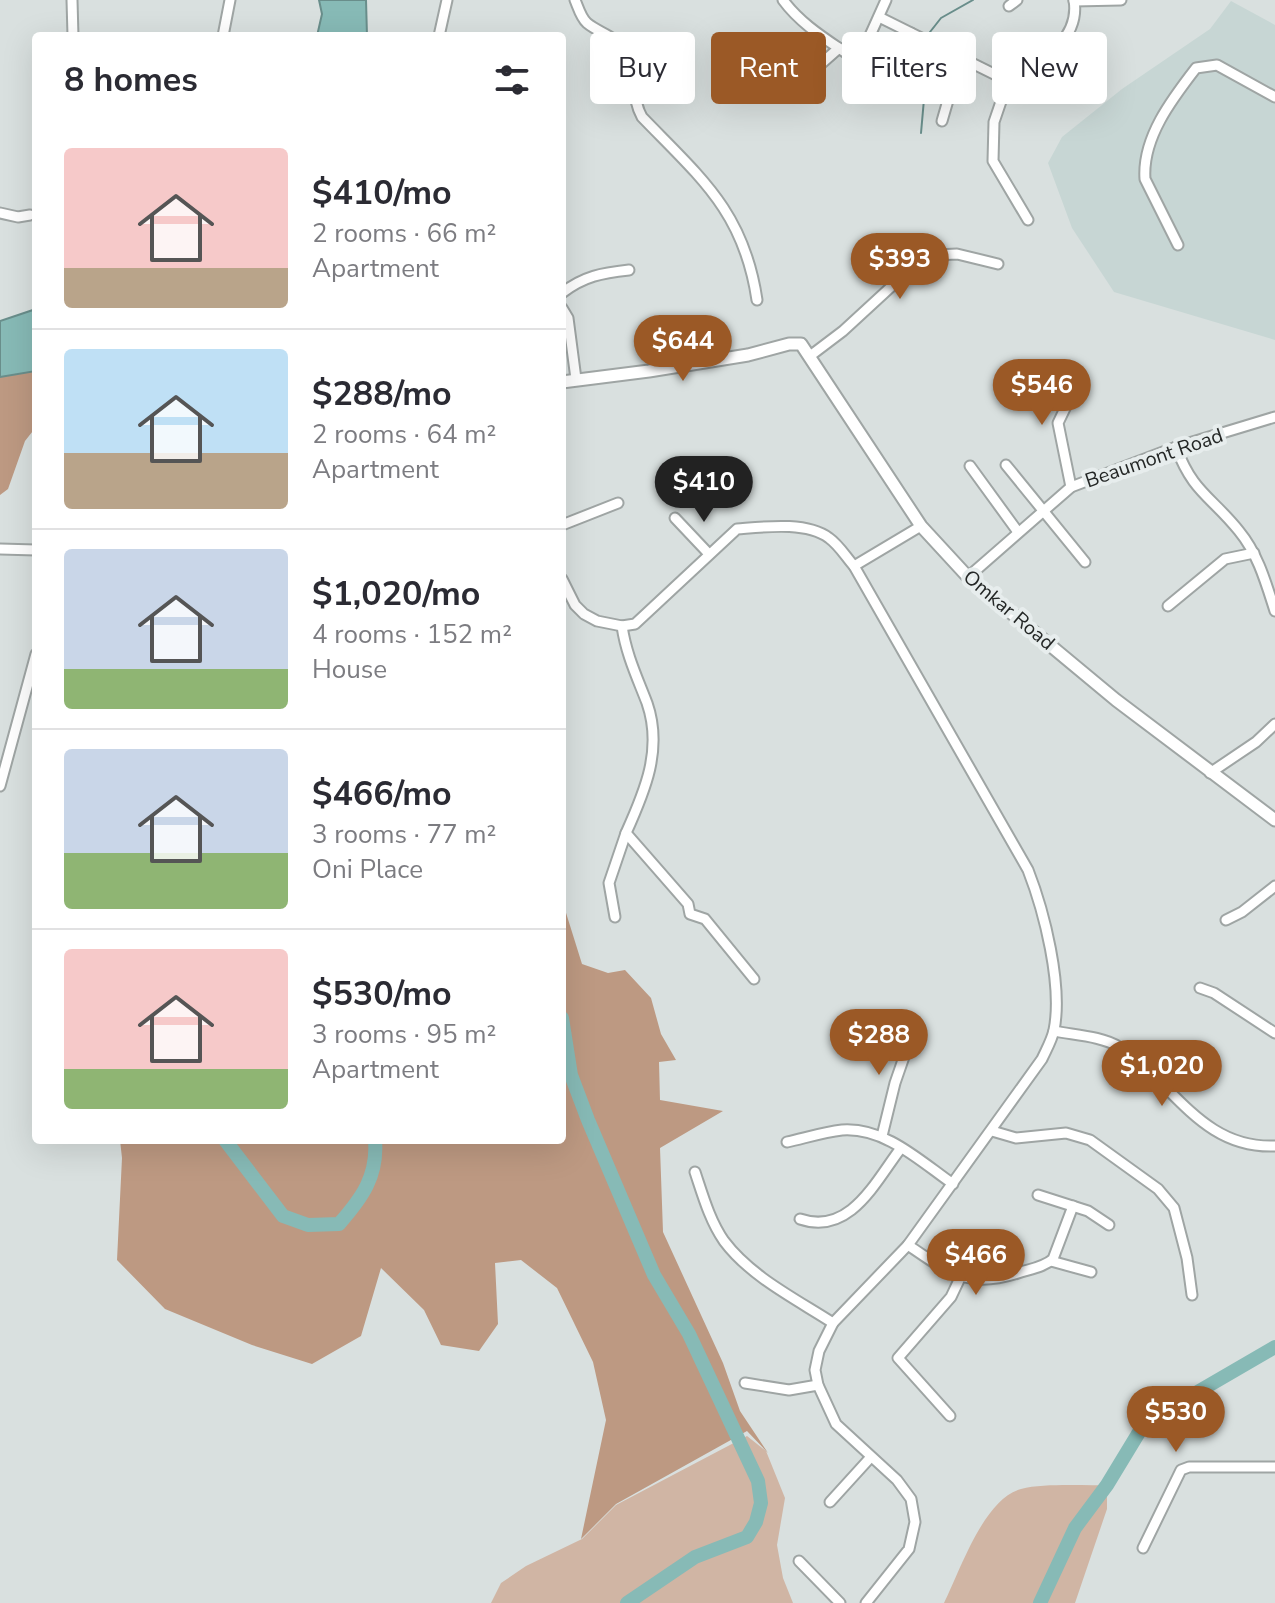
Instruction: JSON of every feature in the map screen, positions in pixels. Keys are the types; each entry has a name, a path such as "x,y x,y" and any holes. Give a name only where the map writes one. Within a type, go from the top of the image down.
{"street":[{"path":"72,0 73,32"},
{"path":"224,32 230,0"},
{"path":"440,32 447,0"},
{"path":"575,0 584,21 609,35 622,47 630,61 635,101 642,117 724,205 746,253 757,300"},
{"path":"783,0 802,21 842,50"},
{"path":"872,32 886,0"},
{"path":"1067,32 1073,18 1074,0 1121,0"},
{"path":"879,17 909,32"},
{"path":"826,59 839,48"},
{"path":"1178,245 1145,179 1144,167 1163,116 1179,89 1196,68 1217,65 1275,97"},
{"path":"942,121 947,104"},
{"path":"1000,104 994,122 993,161 1028,220"},
{"path":"0,213 18,217 30,215"},
{"path":"810,356 843,331 918,262 936,255 957,254 998,264"},
{"path":"566,290 596,273 629,270"},
{"path":"566,315 576,379 566,381"},
{"name":"Omkar Road","path":"576,379 649,371 801,344 921,526 968,577 1116,700 1275,820"},
{"path":"1071,487 1058,423 1081,375"},
{"name":"Beaumont Road","path":"968,577 1071,487 1176,447 1275,417"},
{"path":"1176,447 1185,472 1201,494 1231,522 1254,553 1275,611"},
{"path":"1006,465 1085,562"},
{"path":"970,466 1018,532"},
{"path":"566,523 618,503"},
{"path":"675,518 709,554"},
{"path":"854,566 921,526"},
{"path":"566,587 575,605 597,621 622,626 635,624 737,529 788,528 816,531 828,537 854,566 1028,870 1038,894 1056,994 1054,1031 1042,1059 908,1245 833,1323 819,1351 815,1370 818,1385 836,1424 897,1480 911,1499 915,1522 909,1549 866,1603"},
{"path":"0,549 32,550"},
{"path":"1168,606 1225,559 1254,553"},
{"path":"615,917 609,883 650,775 654,752 648,706 625,645 622,626"},
{"path":"0,786 32,669"},
{"path":"1210,773 1274,727"},
{"path":"626,833 688,904 690,914 705,919 754,979"},
{"path":"1226,920 1242,912 1275,886"},
{"path":"1200,988 1224,999 1275,1033"},
{"path":"882,1136 895,1083 914,1028"},
{"path":"1054,1031 1116,1045 1209,1127 1253,1147 1275,1146"},
{"path":"787,1142 842,1130 882,1136 953,1184"},
{"path":"992,1131 1016,1138 1066,1133 1090,1140 1158,1189 1174,1208 1187,1258 1192,1295"},
{"path":"800,1219 815,1224 840,1220 854,1208 901,1148"},
{"path":"695,1172 712,1221 738,1256 761,1276 833,1323"},
{"path":"1038,1195 1088,1211 1109,1225"},
{"path":"908,1245 960,1278 981,1281 1003,1278 1051,1261 1059,1248 1073,1206"},
{"path":"1051,1261 1081,1272 1091,1272"},
{"path":"950,1416 898,1358 951,1297 960,1278"},
{"path":"745,1383 789,1390 818,1385"},
{"path":"830,1502 870,1458"},
{"path":"1143,1548 1181,1470 1189,1467 1275,1467"},
{"path":"799,1561 840,1603"}],"shaded area":[{"path":"1231,1 1275,25 1275,340 1114,292 1072,228 1048,163 1062,137 1122,89 1210,29"},
{"path":"32,372 32,432 25,441 8,489 0,495 0,377"},
{"path":"566,913 582,964 608,973 625,970 651,998 661,1034 676,1060 659,1062 660,1100 723,1111 660,1148 663,1232 723,1363 740,1411 768,1453 747,1431 616,1504 581,1539 606,1420 593,1362 557,1288 521,1260 495,1263 498,1324 479,1351 441,1345 424,1310 381,1268 361,1336 312,1364 252,1345 165,1309 117,1260 120,1144 566,1144"},
{"path":"747,1436 766,1451 785,1498 777,1545 783,1578 793,1603 491,1603 501,1583 526,1566 582,1539 616,1505"},
{"path":"1107,1485 1107,1509 1075,1603 944,1603 975,1537 996,1506 1008,1495 1041,1486"}],"water":[{"path":"319,0 366,0 367,32 318,32 322,14"},
{"path":"32,310 32,372 0,377 0,321"}],"waterway":[{"path":"930,32 941,18 973,0"},
{"path":"921,133 924,104"},
{"path":"566,1043 571,1075 588,1120 654,1275 689,1334 758,1481 761,1503 756,1522 747,1537 695,1557 627,1603"},
{"path":"228,1144 283,1216 308,1225 339,1224 355,1205 371,1176 375,1144"},
{"path":"1040,1603 1075,1528 1107,1485 1141,1429 1170,1408 1275,1347"}]}
